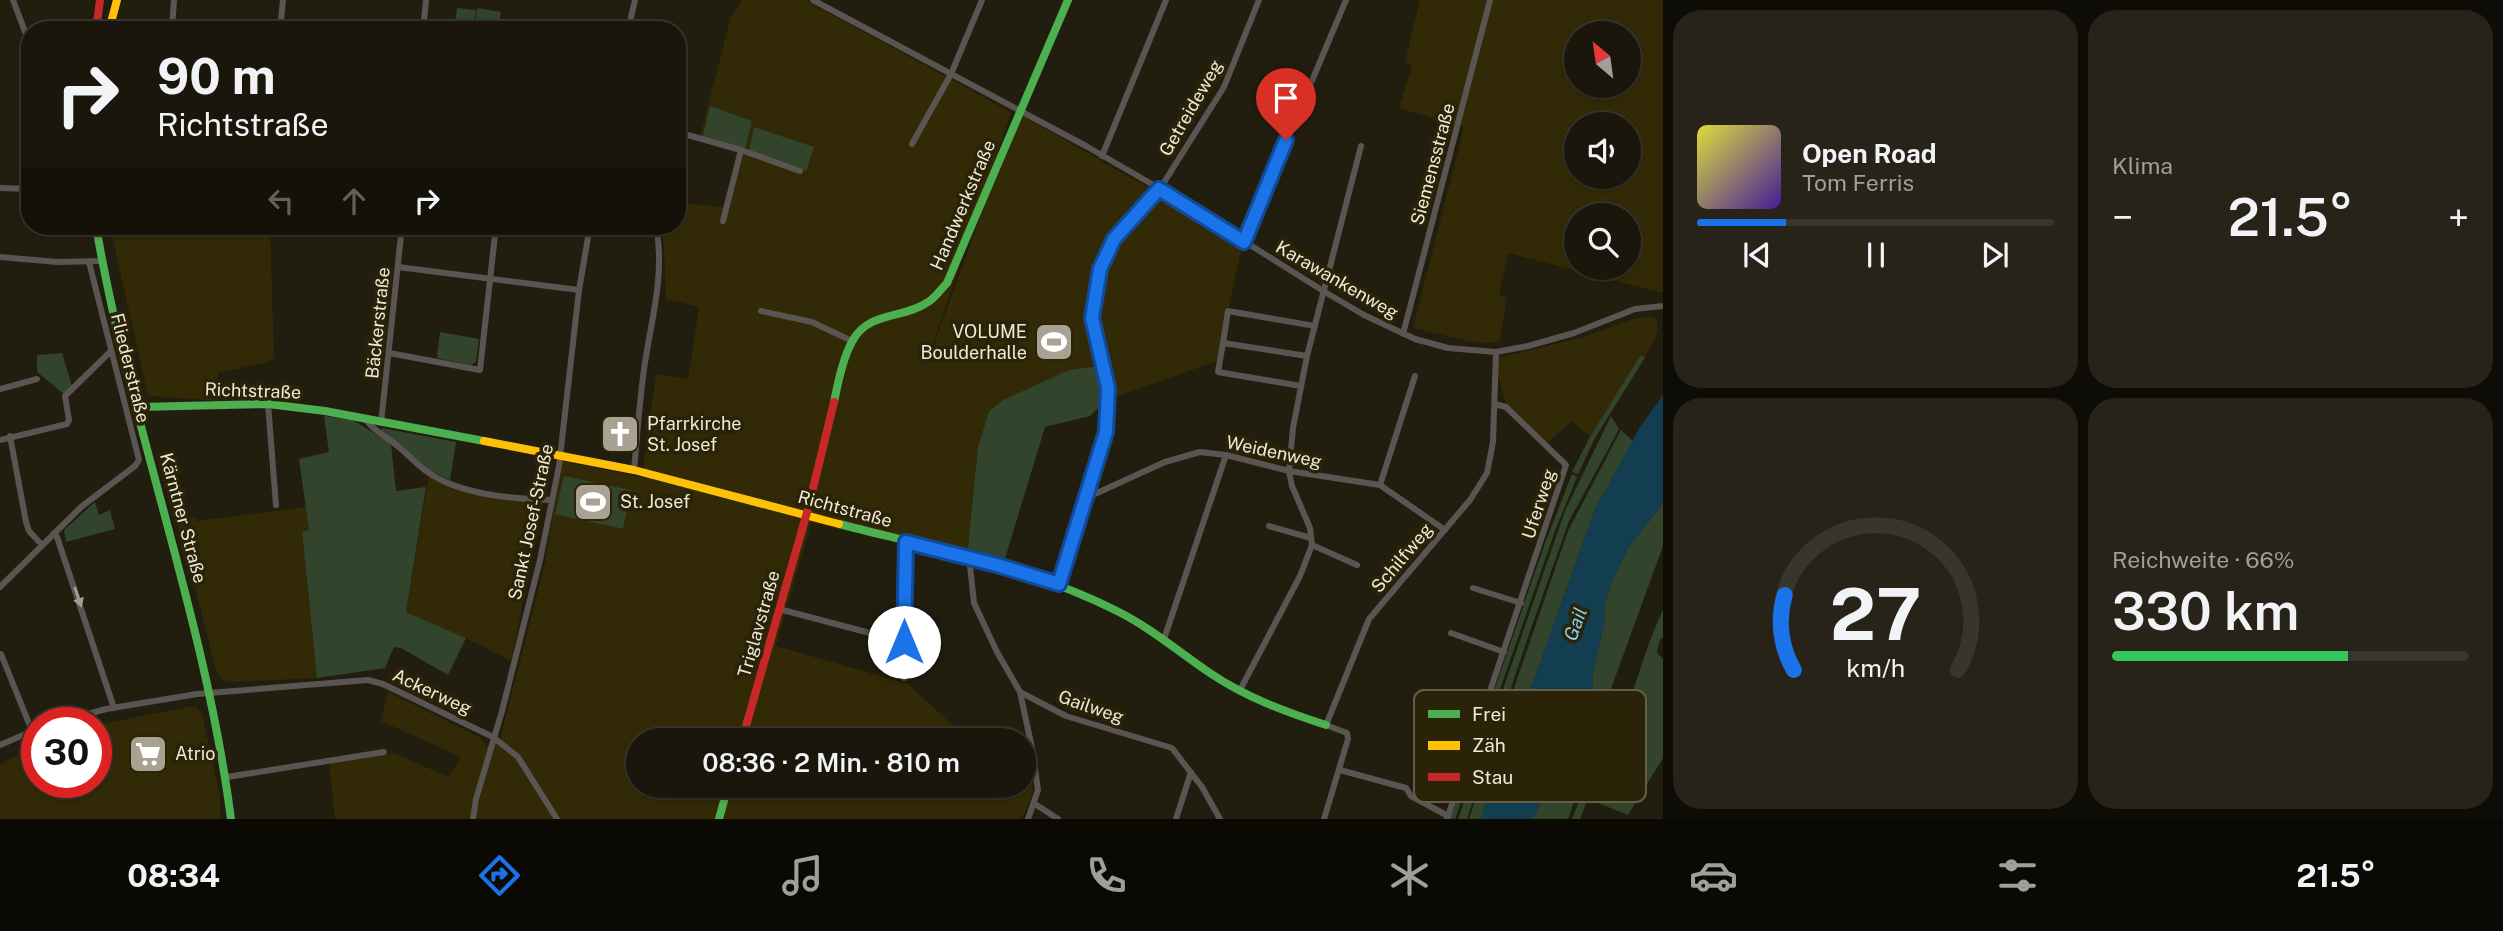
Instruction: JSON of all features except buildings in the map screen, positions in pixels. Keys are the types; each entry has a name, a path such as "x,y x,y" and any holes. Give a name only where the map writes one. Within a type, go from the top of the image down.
{"street":[{"path":"13,0 21,21"},
{"path":"97,21 100,0"},
{"path":"111,21 117,0"},
{"path":"173,21 174,0"},
{"path":"281,21 283,0"},
{"path":"424,21 426,0"},
{"path":"630,21 635,0"},
{"name":"Karawankenweg","path":"813,0 1102,156 1325,292 1403,334 1448,348 1496,352 1594,327 1635,309 1663,306"},
{"path":"912,144 951,74 982,0"},
{"name":"Handwerkstraße","path":"852,341 861,329 878,318 914,309 929,302 947,283 1068,0"},
{"path":"1102,156 1166,0"},
{"name":"Getreideweg","path":"1059,584 1106,432 1108,388 1092,318 1100,269 1114,239 1159,189 1224,87 1259,0"},
{"path":"1244,242 1346,0"},
{"name":"Siemensstraße","path":"1403,334 1490,0"},
{"path":"686,135 800,171"},
{"path":"1240,691 1300,576 1311,542 1310,528 1292,486 1289,471 1293,428 1307,356 1361,146"},
{"path":"723,220 741,150"},
{"path":"0,188 21,189"},
{"name":"Kärntner Straße","path":"98,235 210,692 227,777 231,819"},
{"name":"Bäckerstraße","path":"381,423 401,235"},
{"path":"389,353 480,370 495,235"},
{"name":"Sankt Josef-Straße","path":"473,819 540,561 560,457 579,290 588,235"},
{"path":"634,470 643,375 659,286 658,235"},
{"path":"0,257 57,262 102,261"},
{"name":"Fliederstraße","path":"0,587 81,507 135,466 139,460 89,262"},
{"path":"398,267 579,290"},
{"path":"1301,386 1218,372 1228,311 1315,326"},
{"path":"761,312 812,322 852,341 835,392 806,516"},
{"path":"1223,343 1307,356"},
{"path":"0,440 67,424 69,420 65,397 111,351"},
{"name":"Schilfweg","path":"1326,724 1369,619 1470,500 1487,473 1493,442 1496,352"},
{"path":"1380,485 1415,376"},
{"path":"0,389 37,379"},
{"path":"268,404 276,505"},
{"name":"Richtstraße","path":"139,407 268,404 325,411 634,470 971,558 1059,584 1119,612 1240,691 1284,711 1326,724"},
{"name":"Uferweg","path":"1491,690 1566,465 1506,407 1495,404"},
{"name":"Richtstraße","path":"366,420 371,427 441,480 512,499 551,500"},
{"path":"10,436 26,522 29,531 42,545"},
{"name":"Weidenweg","path":"1086,498 1165,461 1200,452 1226,455 1289,471 1380,485 1445,530"},
{"path":"1164,639 1226,455"},
{"name":"Triglavstraße","path":"745,728 806,516"},
{"path":"1269,526 1311,542 1357,565"},
{"path":"54,533 80,602 114,708"},
{"path":"904,678 906,542"},
{"path":"971,558 974,603 997,652 1020,691 1038,790 1028,819"},
{"path":"1473,588 1521,603"},
{"path":"779,609 904,642"},
{"path":"1451,633 1504,652"},
{"path":"1,654 24,707"},
{"name":"Ackerweg","path":"114,708 210,692 368,680 383,684 493,737 518,757 557,819"},
{"name":"Gailweg","path":"1020,691 1066,716 1172,748 1191,772 1220,819"},
{"path":"1324,819 1348,738 1347,733 1326,724"},
{"path":"0,745 21,736"},
{"path":"227,777 384,752"},
{"path":"1340,770 1406,788 1414,798"},
{"path":"1176,819 1191,772"},
{"path":"719,819 725,798"},
{"path":"1421,802 1447,818"},
{"path":"1035,804 1058,819"}],"shaded area":[{"path":"742,0 805,0 1011,112 921,380 1018,113 1243,242 1217,361 1105,401 1069,370 1003,400 989,411 978,447 967,556 811,523 776,646 908,684 956,728 626,728 626,798 1030,798 1023,817 335,819 329,763 395,753 448,777 461,757 381,721 388,692 481,738 486,746 500,740 545,563 561,461 642,477 656,374 688,379 699,307 666,299 662,235 686,235 686,203 729,208 743,150 700,136 731,17"},
{"path":"1420,0 1663,0 1663,293 1613,280 1641,280 1641,203 1564,203 1564,267 1508,253 1499,296 1507,298 1500,341 1468,341 1413,328 1464,127 1399,108 1412,66 1405,62"},
{"path":"112,235 270,235 274,358 264,363 218,373 219,401 148,396"},
{"path":"1649,316 1656,318 1658,328 1654,341 1645,357 1640,356 1590,437 1572,421 1547,443 1507,406 1497,373 1498,358 1584,337"},
{"path":"429,475 461,490 512,501 543,501 511,661 406,612"},
{"path":"306,507 309,531 302,532 317,678 236,682 223,680 215,666 176,521 195,517 197,521"},
{"name":"Atrio","path":"196,707 202,714 220,796 220,819 0,819 0,765 21,753 21,798 112,798 112,722"}],"green space":[{"path":"457,8 476,10 474,21 455,21"},
{"path":"477,8 501,12 500,21 476,21"},
{"path":"710,106 752,121 745,150 703,136"},
{"path":"754,127 814,147 806,171 749,150"},
{"path":"440,332 479,339 476,362 471,365 437,358"},
{"path":"62,353 72,386 64,394 37,372 37,355"},
{"path":"1640,356 1645,357 1595,438 1578,474 1572,472 1590,437"},
{"path":"1099,366 1105,401 1090,416 1045,427 1003,565 967,556 978,447 989,411 1003,400 1069,370"},
{"path":"324,416 353,420 391,444 396,491 426,487 406,612 466,638 448,675 401,648 394,647 385,668 317,678 302,532 309,530 299,459 329,452"},
{"path":"1611,416 1619,429 1569,521 1510,690 1503,690 1565,511"},
{"path":"382,428 456,442 450,480 429,470 381,432"},
{"path":"1621,430 1633,441 1595,509 1530,690 1513,690 1568,531"},
{"path":"1572,474 1577,477 1556,528 1500,690 1494,690"},
{"name":"St. Josef","path":"564,476 631,490 623,529 555,514"},
{"path":"95,502 99,515 110,510 115,529 66,542 64,530"},
{"path":"1663,503 1663,546 1611,690 1593,690 1592,677 1604,623 1605,605 1610,585 1628,548"},
{"path":"1663,609 1663,638 1660,639 1657,653 1663,659 1663,758 1646,786 1646,690 1633,690"},
{"path":"1456,802 1461,802 1455,819 1450,819"},
{"path":"1464,802 1473,802 1467,819 1458,819"},
{"path":"1475,802 1486,802 1481,819 1469,819"},
{"path":"1541,802 1574,802 1568,819 1532,819"},
{"path":"1579,802 1587,802 1580,819 1572,819"},
{"path":"1596,802 1636,802 1628,815"}],"water":[{"name":"Gail","path":"1663,395 1663,503 1628,548 1610,585 1592,677 1593,690 1530,690 1595,509 1640,427"},
{"name":"Gail","path":"1486,802 1541,802 1532,819 1481,819"}],"traffic: fast":[{"path":"834,402 846,354 860,331 877,320 919,307 933,298 947,283 1068,0"},
{"path":"98,235 128,375 204,669 231,819"},
{"path":"139,407 268,404 325,411 484,441"},
{"path":"839,524 1016,570 1084,596 1142,625 1210,673 1252,697 1326,725"},
{"path":"719,819 725,798"}],"traffic: slow":[{"path":"111,21 117,0"},
{"path":"484,441 634,470 839,524"}],"traffic: jam":[{"path":"97,21 100,0"},
{"path":"745,728 808,509 834,402"}],"place":[{"name":"VOLUME Boulderhalle","path":"1054,342"},
{"name":"Pfarrkirche St. Josef","path":"620,434"},
{"name":"St. Josef","path":"593,502"},
{"name":"Atrio","path":"148,754"}],"route":[{"path":"904,642 906,542 1059,584 1106,432 1108,388 1092,318 1100,269 1106,254 1114,239 1159,189 1244,242 1286,140"}]}
